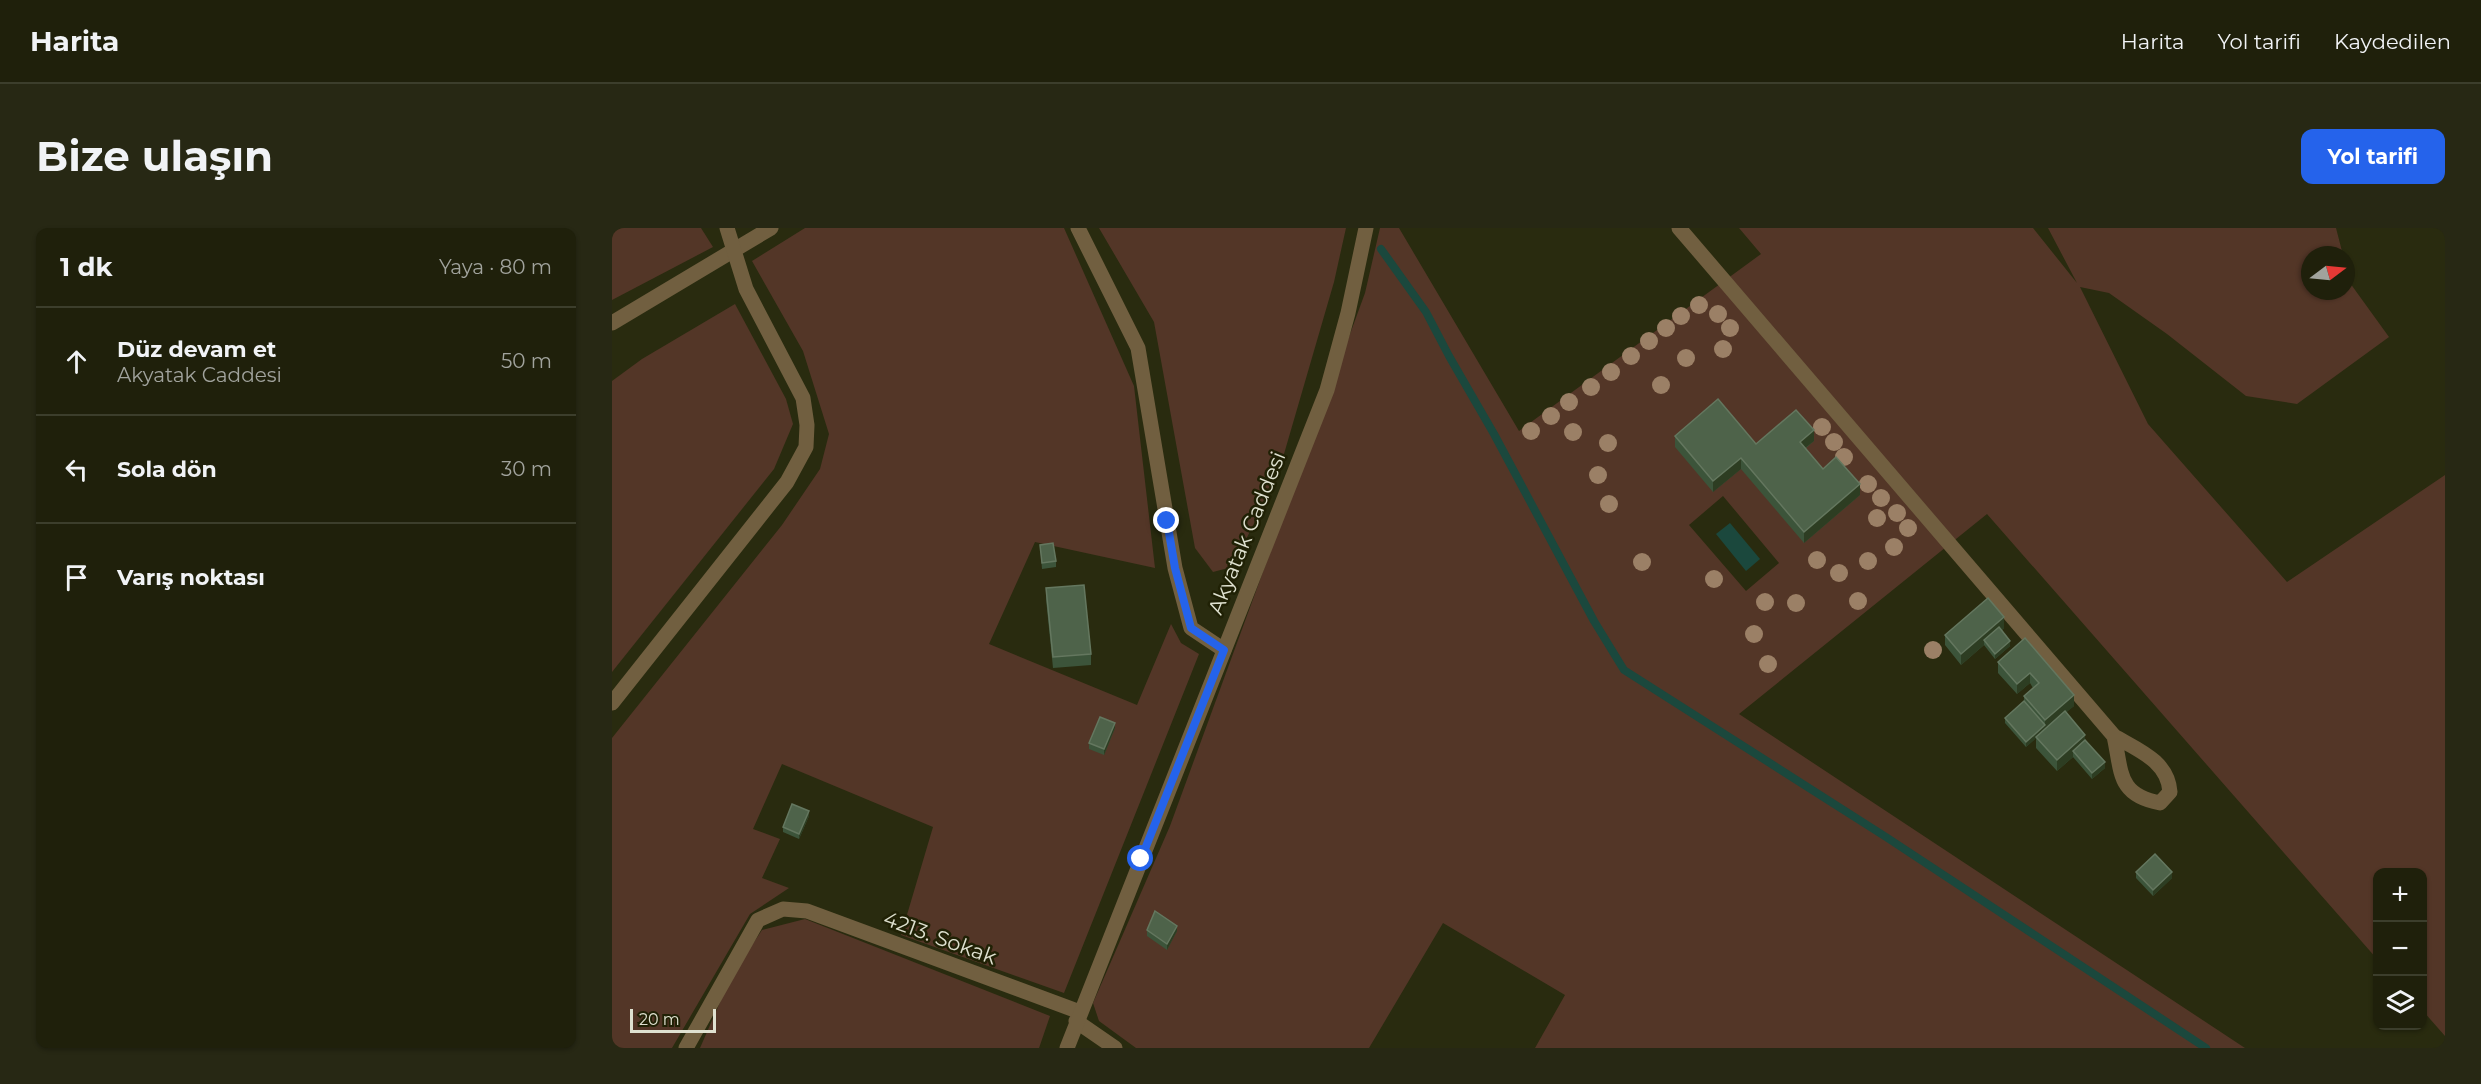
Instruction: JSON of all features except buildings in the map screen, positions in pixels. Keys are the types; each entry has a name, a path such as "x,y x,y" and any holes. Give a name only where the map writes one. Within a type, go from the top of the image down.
{"street":[{"path":"612,703 787,482 806,447 807,425 803,398 746,289 726,228"},
{"path":"612,323 771,228"},
{"path":"1078,228 1138,348 1175,568 1191,628 1224,650"},
{"name":"Akyatak Caddesi","path":"1066,1048 1327,390 1348,313 1366,228"},
{"path":"1679,228 2114,736 2155,761 2165,771 2170,781 2170,792 2160,803 2145,800 2133,794 2124,782 2114,736"},
{"name":"4213. Sokak","path":"687,1048 758,920 783,909 807,911 1078,1017 1115,1048"}],"shaded area":[{"path":"612,228 701,228 713,247 612,300"},
{"path":"805,228 1064,228 1134,386 1155,568 1035,542 989,644 1137,705 1171,624 1181,643 1199,654 1064,993 901,935 933,827 782,764 753,829 780,839 762,878 789,888 750,914 672,1048 612,1048 612,738 782,525 820,469 829,434 803,351 752,261"},
{"path":"1099,228 1346,228 1334,282 1277,478 1232,567 1213,572 1195,548 1154,322"},
{"path":"1380,228 1399,228 1519,431 1761,254 1739,228 2033,228 2077,283 2048,228 2336,228 2341,246 2301,246 2301,300 2355,300 2355,290 2389,337 2297,404 2246,396 2167,334 2109,293 2080,287 2148,424 2287,582 2445,475 2445,1036 2427,1016 2427,868 2373,868 2373,954 1987,514 1739,714 2245,1048 1535,1048 1565,995 1443,923 1369,1048 1136,1048 1099,1021 1093,1003 1170,826 1365,293","holes":["1723,496 1779,563 1746,591 1689,525"]},
{"path":"735,304 786,399 793,424 774,469 612,672 612,381 642,359"},
{"path":"805,919 1050,1016 1039,1048 700,1048 732,975 762,930"}],"water":[{"path":"1730,523 1760,559 1746,571 1716,534"}],"waterway":[{"path":"1381,249 1426,312 1594,621 1624,670 1886,837 2206,1048"}],"route":[{"path":"1141,859 1224,650 1191,628 1175,568 1167,521"}]}
